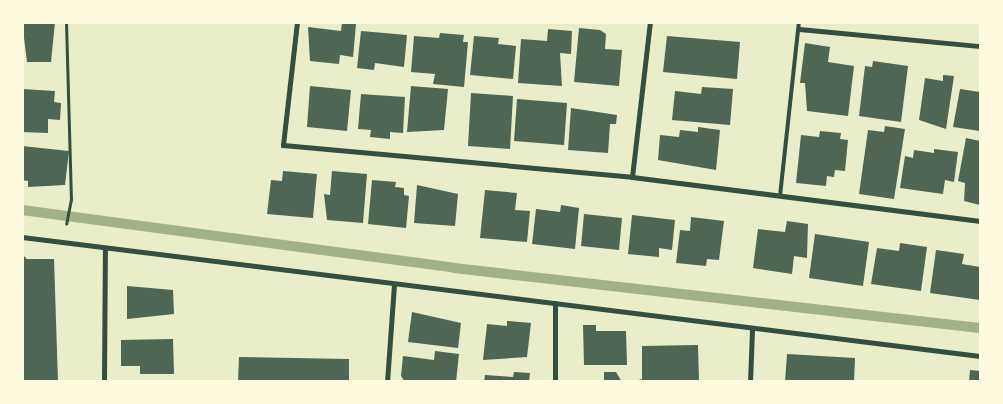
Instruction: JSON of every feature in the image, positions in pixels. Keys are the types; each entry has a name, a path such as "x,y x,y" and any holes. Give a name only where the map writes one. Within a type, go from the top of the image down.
{"street":[{"path":"297,22 283,144 632,177 980,221"},
{"path":"632,177 650,22"},
{"path":"799,30 980,46"},
{"path":"22,237 105,249 555,303 752,330 980,356"},
{"path":"104,382 105,249"},
{"path":"387,382 394,284"},
{"path":"555,303 556,382"},
{"path":"750,382 752,330"}],"lane":[{"path":"780,196 800,22"}],"path":[{"path":"66,22 71,199"}],"building":[{"path":"22,22 55,22 51,62 27,62"},
{"path":"342,22 356,24 353,57 340,55 339,64 310,61 308,27 341,31"},
{"path":"579,28 600,30 606,34 605,49 622,50 619,86 574,82"},
{"path":"548,29 572,31 571,54 560,53 562,86 518,83 521,39 547,41"},
{"path":"361,31 407,35 404,67 375,63 374,70 357,68"},
{"path":"440,33 464,35 463,42 468,42 464,87 433,84 435,74 411,72 414,36 439,38"},
{"path":"474,36 499,38 498,44 516,46 513,79 470,75"},
{"path":"667,36 740,42 737,79 663,72"},
{"path":"805,43 830,47 828,62 854,66 848,116 807,111 805,83 800,83"},
{"path":"873,61 908,66 901,122 859,116 865,66 872,67"},
{"path":"943,75 954,76 946,129 919,120 925,78 943,81"},
{"path":"310,86 351,90 347,131 307,127"},
{"path":"411,86 448,89 444,130 407,132"},
{"path":"702,87 733,89 730,125 672,120 675,91 701,94"},
{"path":"22,89 55,91 54,102 61,103 60,120 48,119 48,133 22,132"},
{"path":"960,89 980,92 980,131 953,127"},
{"path":"471,93 513,96 510,149 468,146"},
{"path":"361,94 405,97 403,133 390,132 390,139 370,137 371,130 358,129"},
{"path":"517,99 567,103 564,145 514,141"},
{"path":"571,108 617,115 616,124 610,124 608,153 568,150"},
{"path":"885,126 905,129 894,199 859,194 868,130 884,132"},
{"path":"698,127 720,130 716,170 658,160 660,135 679,137 680,130 698,132"},
{"path":"820,131 841,133 840,139 848,140 845,171 835,170 834,177 827,176 826,186 796,183 801,135 819,137"},
{"path":"966,138 980,141 980,205 964,201 965,183 958,181"},
{"path":"22,146 69,151 65,185 28,187 28,181 22,180"},
{"path":"934,149 958,152 954,182 945,180 943,194 900,188 905,156 913,158 914,150 934,153"},
{"path":"283,171 317,174 313,218 267,214 271,180 282,181"},
{"path":"332,171 367,174 363,223 327,220 324,194 330,195"},
{"path":"372,180 396,182 395,187 404,188 404,195 409,196 406,228 368,224"},
{"path":"417,185 458,194 455,226 414,223"},
{"path":"485,190 517,193 515,210 530,211 527,242 480,238"},
{"path":"561,205 579,208 575,249 532,244 536,209 560,212"},
{"path":"584,214 622,218 619,250 581,246"},
{"path":"632,215 675,220 672,250 659,248 659,257 628,254"},
{"path":"691,217 724,221 719,260 707,259 706,266 676,263 680,230 690,231"},
{"path":"787,221 808,224 807,258 794,256 792,274 753,268 758,229 785,232"},
{"path":"815,234 869,242 863,286 809,278"},
{"path":"900,243 927,247 921,291 871,284 877,248 899,251"},
{"path":"936,250 964,254 962,264 980,267 980,300 930,293"},
{"path":"22,254 27,259 54,259 58,382 22,382"},
{"path":"127,286 173,290 174,314 127,319"},
{"path":"412,312 461,323 458,348 408,342"},
{"path":"507,321 531,323 527,357 483,360 487,324 507,326"},
{"path":"583,325 596,325 596,331 626,331 627,365 584,365"},
{"path":"173,339 174,374 140,374 140,366 121,366 121,340"},
{"path":"698,345 699,382 631,382 642,379 642,346"},
{"path":"435,351 459,354 456,382 405,382 401,376 403,356 434,360"},
{"path":"787,354 855,358 854,382 785,382"},
{"path":"239,357 349,359 349,382 238,382"},
{"path":"970,370 980,371 980,382 969,382"},
{"path":"514,372 530,373 529,382 484,382 485,375 513,377"},
{"path":"604,372 616,372 622,382 604,382"}],"waterway":[{"path":"22,210 454,268 980,328"}]}
